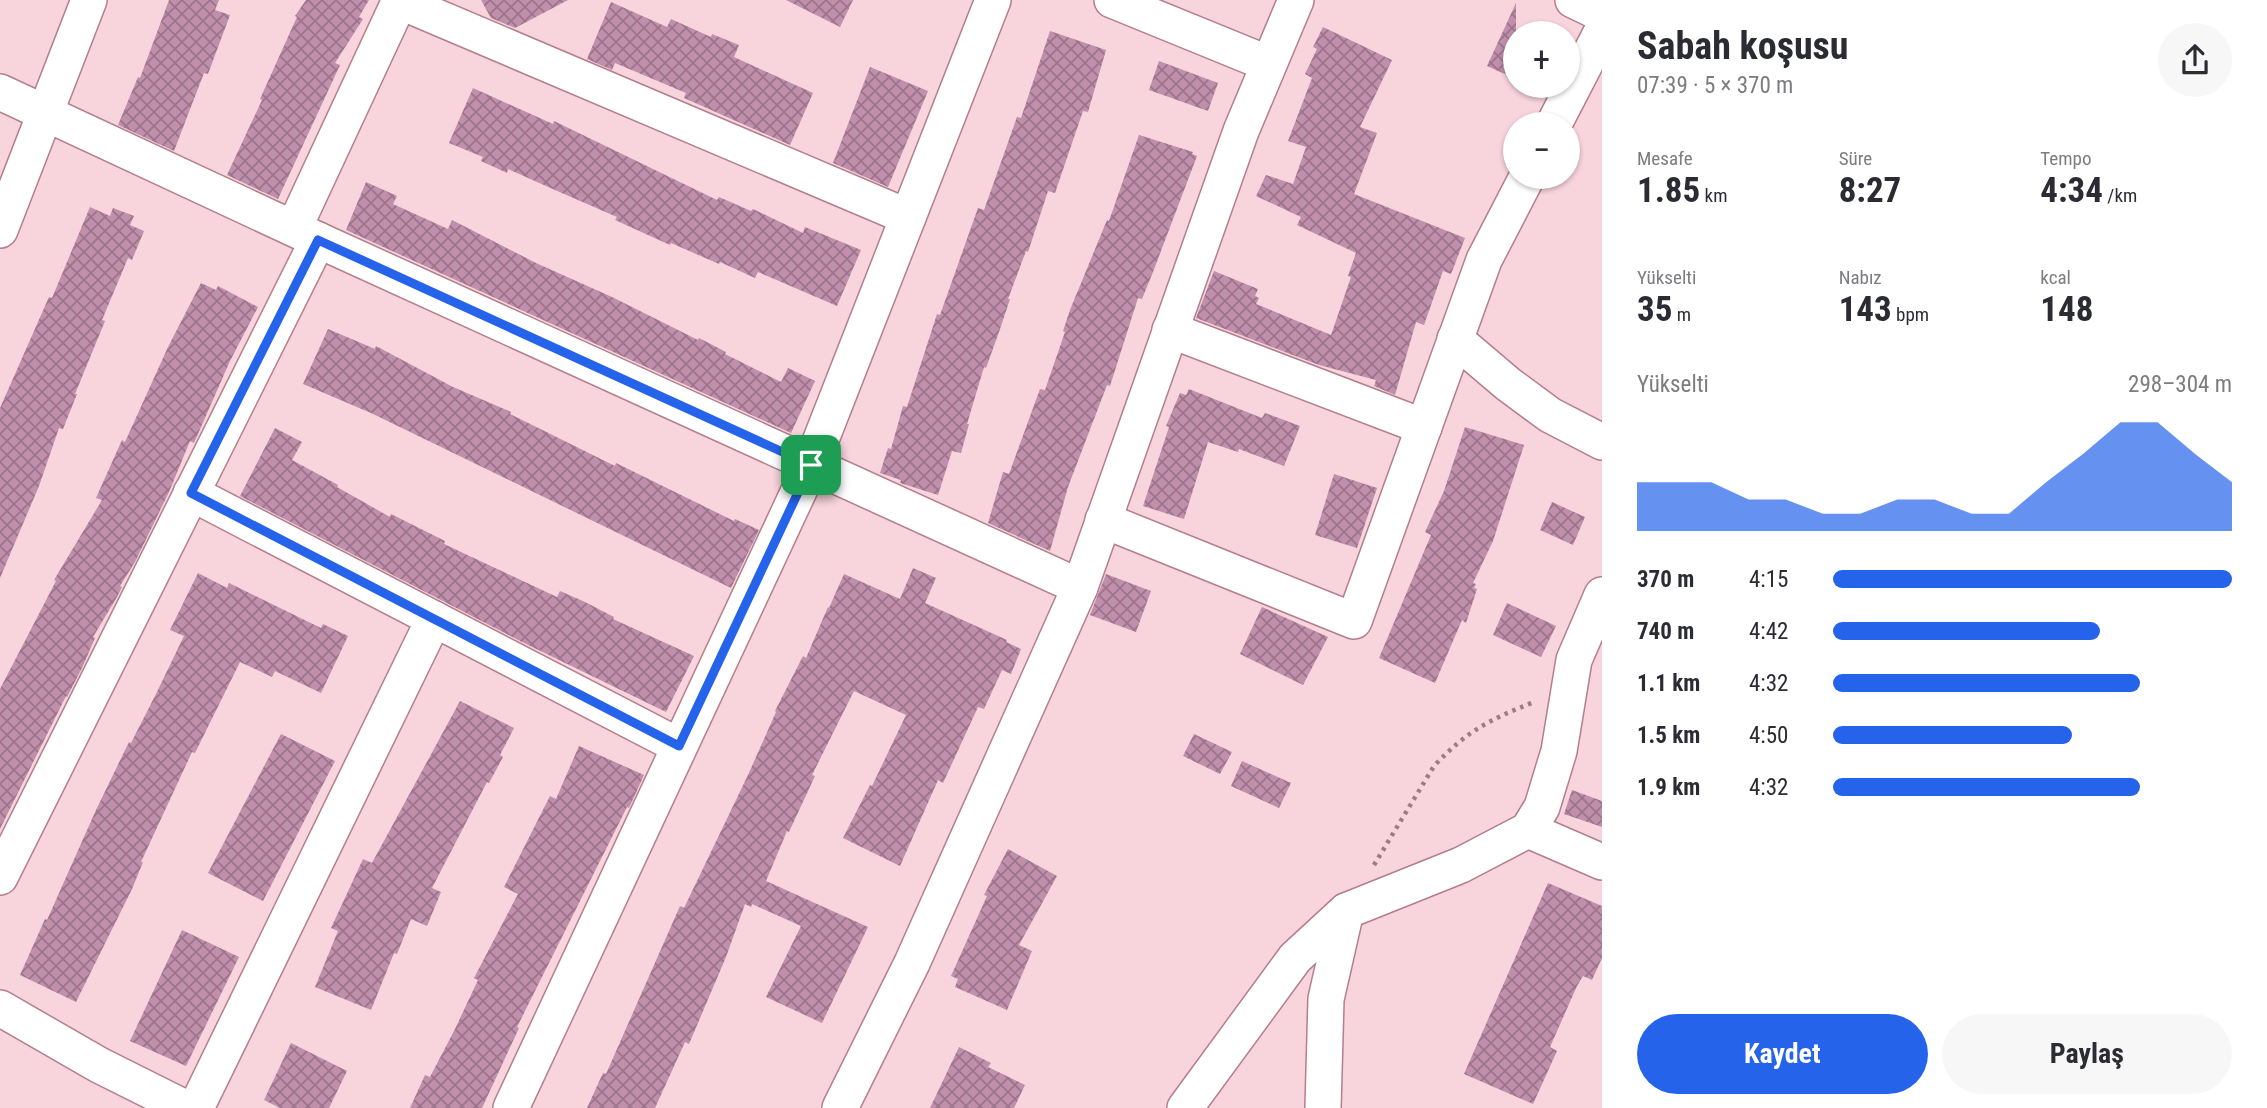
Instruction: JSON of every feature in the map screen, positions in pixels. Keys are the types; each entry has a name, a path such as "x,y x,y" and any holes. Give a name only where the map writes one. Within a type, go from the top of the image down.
{"street":[{"path":"0,230 89,0"},
{"path":"511,1108 811,465 993,0"},
{"path":"1112,0 1269,64"},
{"path":"839,1108 912,963 1080,587 1241,131 1296,0"},
{"path":"1573,0 1602,14"},
{"path":"0,877 191,493 306,234 399,1 908,217"},
{"path":"1560,112 1602,31"},
{"path":"0,92 1080,587"},
{"path":"1103,520 1354,621 1484,260 1521,189"},
{"path":"1170,330 1424,427"},
{"path":"1455,339 1550,415 1602,442"},
{"path":"191,493 679,746"},
{"path":"1185,1108 1295,958 1346,911 1461,865 1528,830 1542,807 1559,751 1574,660 1602,594"},
{"path":"196,1108 433,619"},
{"path":"1528,830 1602,862"},
{"path":"1323,1108 1326,999 1346,911"},
{"path":"0,1008 99,1065 185,1108"}],"path":[{"path":"1372,868 1434,766 1457,744 1490,720 1569,689"}],"building":[{"path":"169,0 219,0 215,10 230,15 208,74 204,73 174,151 118,125 138,77 140,78"},
{"path":"306,0 369,0 359,17 363,19 335,63 340,65 278,199 227,175 262,100 260,99 297,17 295,16"},
{"path":"481,0 568,0 515,28 491,18"},
{"path":"786,0 853,0 840,27"},
{"path":"611,2 667,27 671,19 711,37 712,34 739,45 734,57 813,93 790,145 684,98 686,93 615,63 612,70 587,59"},
{"path":"1516,3 1516,21 1508,21"},
{"path":"1323,27 1392,60 1360,127 1377,133 1354,194 1465,238 1451,274 1443,271 1424,325 1416,322 1395,395 1374,386 1376,380 1319,365 1196,318 1214,271 1258,289 1255,296 1259,298 1256,304 1331,335 1351,277 1348,276 1356,253 1297,225 1301,217 1256,196 1266,175 1293,184 1306,147 1288,141 1312,78 1305,74 1317,49 1313,47"},
{"path":"1050,31 1106,50 1088,112 1083,111 1055,193 1048,191 1028,252 1026,251 1008,299 999,332 986,368 984,367 961,453 952,451 938,495 900,483 901,480 880,473 888,448 891,449 903,406 907,407 937,314 940,315 978,208 984,210 1017,117 1021,118"},
{"path":"1503,31 1503,73 1487,66"},
{"path":"1159,61 1218,83 1208,111 1149,90"},
{"path":"870,67 928,91 888,187 833,163"},
{"path":"473,88 553,124 554,121 717,200 719,197 751,211 753,209 803,233 805,227 861,250 837,306 758,272 755,278 720,262 719,264 671,243 670,245 615,220 617,217 508,169 507,173 481,161 483,157 449,143"},
{"path":"1139,135 1193,152 1192,154 1197,156 1142,299 1138,298 1110,386 1107,385 1068,487 1050,551 988,523 1003,472 1009,474 1040,389 1045,390 1070,310 1107,220 1109,221"},
{"path":"366,182 397,196 393,204 448,229 452,220 536,263 698,340 699,338 781,382 788,368 815,381 791,433 346,230"},
{"path":"90,207 110,216 113,208 134,216 130,225 144,231 132,260 128,258 102,320 105,321 77,394 63,429 59,428 39,486 0,578 0,408 49,297 52,298"},
{"path":"201,283 216,290 218,286 258,307 230,361 194,443 190,441 135,562 93,637 95,638 82,668 0,829 0,689 56,581 54,580 102,500 96,498 122,440 125,442 168,347"},
{"path":"328,329 375,349 376,346 615,466 616,463 734,521 735,519 759,530 731,588 371,413 303,384"},
{"path":"1189,389 1262,418 1265,413 1300,426 1284,466 1239,449 1238,452 1208,442 1184,519 1143,506 1169,427 1166,426 1180,393 1186,395"},
{"path":"1465,427 1524,445 1493,541 1473,583 1477,589 1466,623 1462,620 1435,683 1379,658 1431,535 1425,532 1444,491"},
{"path":"275,428 302,442 292,460 390,517 391,514 445,541 444,544 557,597 560,591 585,602 614,617 613,619 694,656 666,712 522,642 240,496"},
{"path":"1334,474 1377,488 1357,548 1315,535"},
{"path":"1552,502 1585,517 1573,545 1540,530"},
{"path":"913,568 936,578 925,603 1021,649 1011,674 1002,670 984,709 978,707 943,783 938,780 900,866 843,838 870,785 872,786 906,715 854,691 812,775 815,776 789,832 787,831 766,881 868,927 822,1023 766,997 801,926 752,904 751,907 745,904 689,1044 685,1042 655,1108 587,1108 603,1073 606,1074 680,906 684,908 748,775 775,711 803,656 806,658 844,574 900,599"},
{"path":"198,573 227,588 229,583 321,628 323,624 348,636 321,693 275,671 272,677 240,662 195,753 192,752 141,862 132,889 76,1002 20,975 96,810 184,636 170,630"},
{"path":"1106,574 1151,591 1136,632 1090,615"},
{"path":"1507,603 1556,626 1541,657 1493,635"},
{"path":"1262,607 1328,637 1303,685 1240,654"},
{"path":"460,701 514,728 500,755 503,757 489,783 487,782 432,888 441,892 427,926 411,919 371,1010 315,987 338,931 331,928 363,859 372,863"},
{"path":"281,734 335,761 263,901 208,873"},
{"path":"1194,734 1232,752 1220,774 1183,756"},
{"path":"579,746 644,775 629,808 627,807 517,1027 519,1028 482,1108 410,1108 425,1075 430,1077 455,1029 478,980 474,978 518,894 504,887 550,796 556,799"},
{"path":"1242,761 1291,783 1279,808 1231,786"},
{"path":"1572,790 1602,801 1602,827 1564,814"},
{"path":"1008,849 1057,876 1019,945 1032,951 1007,1010 955,987 958,979 951,976 987,896 984,895"},
{"path":"1548,883 1602,906 1602,958 1592,980 1583,976 1577,986 1550,1047 1557,1051 1533,1104 1464,1074"},
{"path":"182,930 239,957 186,1066 130,1041"},
{"path":"291,1043 347,1071 329,1108 280,1108 264,1100"},
{"path":"959,1047 991,1063 988,1067 1025,1085 1014,1108 930,1108"}],"route":[{"path":"318,240 811,465 679,746 191,493 318,240"}]}
